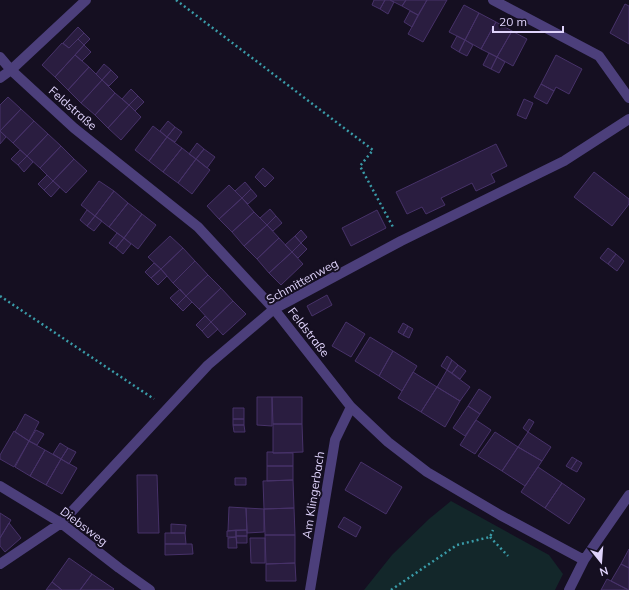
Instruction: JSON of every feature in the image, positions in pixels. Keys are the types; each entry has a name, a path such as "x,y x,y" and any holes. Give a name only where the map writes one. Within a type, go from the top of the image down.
{"street":[{"path":"0,78 11,70 86,0"},
{"path":"493,0 599,56 629,98"},
{"name":"Feldstraße","path":"0,57 11,70 74,128 198,227 274,309 351,407 388,442 427,472 500,515 584,560"},
{"name":"Schmittenweg","path":"0,564 61,523 208,365 274,309 401,241 564,161 629,119"},
{"name":"Am Klingerbach","path":"310,590 335,440 351,407"},
{"name":"Diebsweg","path":"0,486 61,523 150,590"},
{"path":"569,590 584,560 629,495"}],"path":[{"path":"176,0 373,150 360,166 401,241"},
{"path":"0,296 168,408"},
{"path":"490,537 500,515"},
{"path":"490,537 508,556"},
{"path":"391,590 457,545 490,537"}],"green space":[{"path":"451,501 549,555 563,574 555,590 364,590 392,555 429,519"}],"building":[{"path":"374,0 385,0 380,9 372,5"},
{"path":"385,0 394,2 388,14 380,9"},
{"path":"390,0 406,0 402,6"},
{"path":"406,0 427,0 418,15 402,6"},
{"path":"427,0 447,0 423,42 408,34"},
{"path":"625,4 629,6 629,44 610,33"},
{"path":"464,5 479,13 465,40 449,32"},
{"path":"410,11 418,15 412,27 404,22"},
{"path":"479,13 496,22 481,49 465,40"},
{"path":"496,22 512,31 497,57 481,49"},
{"path":"78,27 84,33 69,48 63,43"},
{"path":"512,31 527,39 513,66 497,57"},
{"path":"84,33 90,39 84,45 78,39"},
{"path":"457,36 465,40 459,52 451,47"},
{"path":"78,39 84,45 55,77 42,65 62,43 69,48"},
{"path":"465,40 473,45 467,56 459,52"},
{"path":"84,45 91,52 82,61 75,55"},
{"path":"489,53 497,57 491,69 483,65"},
{"path":"75,55 89,67 68,90 55,77"},
{"path":"556,55 582,69 569,94 556,87 554,91 541,84"},
{"path":"497,57 505,62 499,73 491,69"},
{"path":"104,64 111,70 102,80 96,74"},
{"path":"89,67 102,80 81,103 68,90"},
{"path":"111,70 118,77 109,86 102,80"},
{"path":"102,80 115,93 95,115 81,103"},
{"path":"541,84 554,91 547,104 534,97"},
{"path":"131,89 138,96 129,105 122,99"},
{"path":"115,93 129,105 108,128 95,115"},
{"path":"138,96 144,102 135,111 129,105"},
{"path":"8,97 21,109 0,131 0,105"},
{"path":"524,99 533,103 526,119 517,115"},
{"path":"129,105 141,117 121,140 108,128"},
{"path":"21,109 34,121 13,143 0,131"},
{"path":"34,121 48,134 27,156 13,143"},
{"path":"168,121 175,127 167,137 160,131"},
{"path":"153,126 167,137 149,161 135,150"},
{"path":"175,127 182,132 175,142 167,137"},
{"path":"0,131 6,137 0,144"},
{"path":"48,134 61,146 40,168 27,156"},
{"path":"167,137 182,148 163,172 149,161"},
{"path":"197,143 204,149 196,159 189,154"},
{"path":"496,144 507,166 491,174 495,182 476,191 472,183 441,198 445,205 426,214 422,207 407,214 396,192"},
{"path":"61,146 74,159 53,181 40,168"},
{"path":"182,148 196,159 178,183 163,172"},
{"path":"204,149 215,157 207,168 196,159"},
{"path":"20,150 27,156 18,165 11,159"},
{"path":"27,156 33,162 24,172 18,165"},
{"path":"74,159 87,171 66,193 53,181"},
{"path":"196,159 210,170 192,194 178,183"},
{"path":"263,168 274,178 265,187 255,177"},
{"path":"594,172 629,199 629,204 612,226 574,197"},
{"path":"47,175 53,181 44,190 38,184"},
{"path":"53,181 60,187 51,197 44,190"},
{"path":"99,181 114,191 95,216 81,205"},
{"path":"245,182 251,189 242,198 235,191"},
{"path":"229,185 242,198 219,219 207,206"},
{"path":"251,189 257,196 248,204 242,198"},
{"path":"114,191 128,203 109,227 95,216"},
{"path":"242,198 254,212 232,232 219,219"},
{"path":"128,203 142,214 124,238 109,227"},
{"path":"270,209 276,216 267,225 260,218"},
{"path":"87,210 95,216 87,226 80,220"},
{"path":"377,210 386,228 351,246 342,228"},
{"path":"254,212 267,225 244,246 232,232"},
{"path":"142,214 156,225 138,249 124,238"},
{"path":"95,216 102,221 94,231 87,226"},
{"path":"276,216 282,223 273,231 267,225"},
{"path":"267,225 279,238 257,259 244,246"},
{"path":"301,230 307,237 301,243 295,236"},
{"path":"117,233 124,238 116,248 109,243"},
{"path":"170,236 183,248 161,269 148,257"},
{"path":"295,236 301,243 292,252 285,245"},
{"path":"124,238 131,244 123,254 116,248"},
{"path":"279,238 292,252 269,273 257,259"},
{"path":"301,243 307,249 298,258 292,252"},
{"path":"183,248 195,261 173,283 161,269"},
{"path":"608,248 616,254 608,264 600,258"},
{"path":"292,252 303,264 281,285 269,273"},
{"path":"616,254 624,261 617,271 608,264"},
{"path":"195,261 208,275 186,296 173,283"},
{"path":"154,263 161,269 151,278 145,272"},
{"path":"161,269 167,276 158,285 151,278"},
{"path":"208,275 221,288 199,309 186,296"},
{"path":"221,288 233,301 211,322 199,309"},
{"path":"180,289 186,296 177,305 170,298"},
{"path":"327,295 332,305 312,316 307,306"},
{"path":"186,296 192,302 183,311 177,305"},
{"path":"233,301 246,314 223,335 211,322"},
{"path":"205,316 211,322 202,331 196,325"},
{"path":"211,322 218,329 208,338 202,331"},
{"path":"346,322 365,334 351,357 332,346"},
{"path":"403,323 408,326 403,335 398,332"},
{"path":"408,326 413,329 409,338 403,335"},
{"path":"370,337 393,351 379,376 355,361"},
{"path":"393,351 417,366 402,391 379,376"},
{"path":"447,356 452,360 447,370 441,366"},
{"path":"452,360 458,365 452,373 447,370"},
{"path":"458,365 466,371 460,379 452,373"},
{"path":"447,370 470,387 460,401 437,387"},
{"path":"413,372 437,387 421,412 398,398"},
{"path":"437,387 460,401 445,427 421,412"},
{"path":"479,389 491,397 480,414 468,406"},
{"path":"257,397 272,397 272,426 257,425"},
{"path":"272,397 302,397 302,424 273,424"},
{"path":"468,406 480,414 465,436 453,428"},
{"path":"233,408 244,408 244,419 233,419"},
{"path":"25,414 39,422 29,441 15,432"},
{"path":"233,419 244,419 244,425 233,425"},
{"path":"529,419 534,422 528,432 523,428"},
{"path":"476,420 491,430 475,454 460,445"},
{"path":"273,424 302,424 303,452 273,453"},
{"path":"233,425 244,425 245,432 234,432"},
{"path":"36,430 44,434 37,445 29,441"},
{"path":"14,431 29,441 14,467 0,459 0,455"},
{"path":"495,432 518,447 502,471 478,456"},
{"path":"528,432 551,447 542,461 518,447"},
{"path":"29,441 45,450 30,476 15,467"},
{"path":"60,443 68,448 61,459 53,454"},
{"path":"518,447 542,461 525,486 502,471"},
{"path":"68,448 76,452 69,464 61,459"},
{"path":"45,450 61,459 46,485 30,476"},
{"path":"267,452 293,453 293,466 267,466"},
{"path":"572,457 577,460 571,469 566,466"},
{"path":"61,459 77,468 62,494 46,485"},
{"path":"577,460 582,463 577,472 571,469"},
{"path":"361,462 402,487 386,514 345,490"},
{"path":"267,466 293,466 293,480 267,481"},
{"path":"538,467 562,483 545,508 521,492"},
{"path":"137,475 157,475 159,533 138,533"},
{"path":"235,478 246,478 246,485 235,485"},
{"path":"293,480 294,508 264,509 263,481"},
{"path":"562,483 585,499 569,524 545,508"},
{"path":"229,507 246,508 247,530 228,531"},
{"path":"246,508 264,509 264,532 247,533"},
{"path":"294,508 295,535 265,535 264,509"},
{"path":"0,513 11,520 0,538"},
{"path":"344,517 361,527 356,537 338,527"},
{"path":"9,523 21,538 5,552 0,546 0,538"},
{"path":"171,524 186,525 185,533 171,533"},
{"path":"236,530 247,530 247,536 236,536"},
{"path":"236,530 236,537 227,537 227,531"},
{"path":"165,533 185,533 186,544 165,544"},
{"path":"265,535 295,535 295,563 266,564"},
{"path":"236,536 247,536 247,543 237,543"},
{"path":"236,537 237,548 228,548 228,538"},
{"path":"250,538 265,538 265,563 251,563"},
{"path":"165,544 192,544 193,554 165,555"},
{"path":"629,549 629,568 621,564"},
{"path":"69,558 92,574 80,590 62,590 52,582"},
{"path":"295,563 296,581 266,581 266,564"},
{"path":"621,564 629,568 629,590 611,581"},
{"path":"92,574 114,589 80,590"},
{"path":"607,579 611,581 628,590 601,590"},
{"path":"52,582 62,590 46,590"}]}
